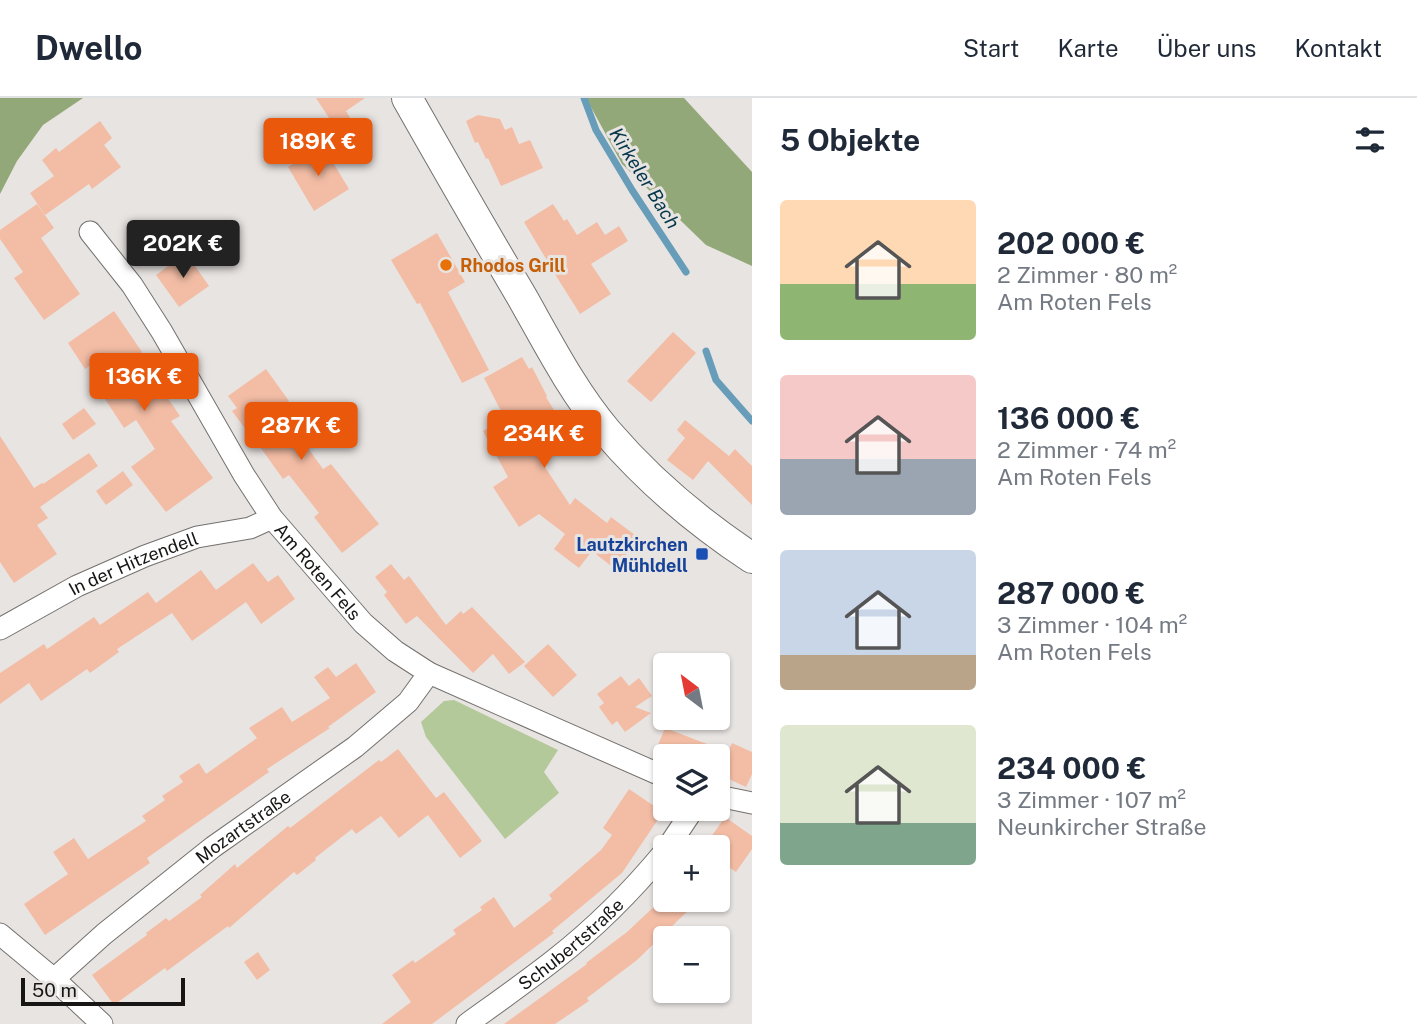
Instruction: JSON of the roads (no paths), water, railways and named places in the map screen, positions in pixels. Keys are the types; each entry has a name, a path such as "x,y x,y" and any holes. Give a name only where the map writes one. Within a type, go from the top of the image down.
{"main road":[{"path":"407,98 556,356 607,432 673,499 752,558"}],"street":[{"name":"Am Roten Fels","path":"90,232 132,285 162,332 244,475 272,518 363,623 395,651 429,673 653,772"},
{"name":"In der Hitzendell","path":"1,625 77,586 145,556 197,537 250,528 272,518"},
{"name":"Mozartstraße","path":"54,979 113,926 213,847 355,747 408,702 429,673"},
{"path":"730,798 752,803"},
{"name":"Schubertstraße","path":"467,1024 555,959 589,930 653,866"},
{"path":"0,934 102,1024"}],"waterway":[{"name":"Kirkeler Bach","path":"584,98 596,130 686,272"},
{"name":"Kirkeler Bach","path":"706,351 716,380 752,421"}],"place":[{"name":"Rhodos Grill","path":"446,265"},
{"name":"Lautzkirchen Mühldell","path":"702,554"}]}
